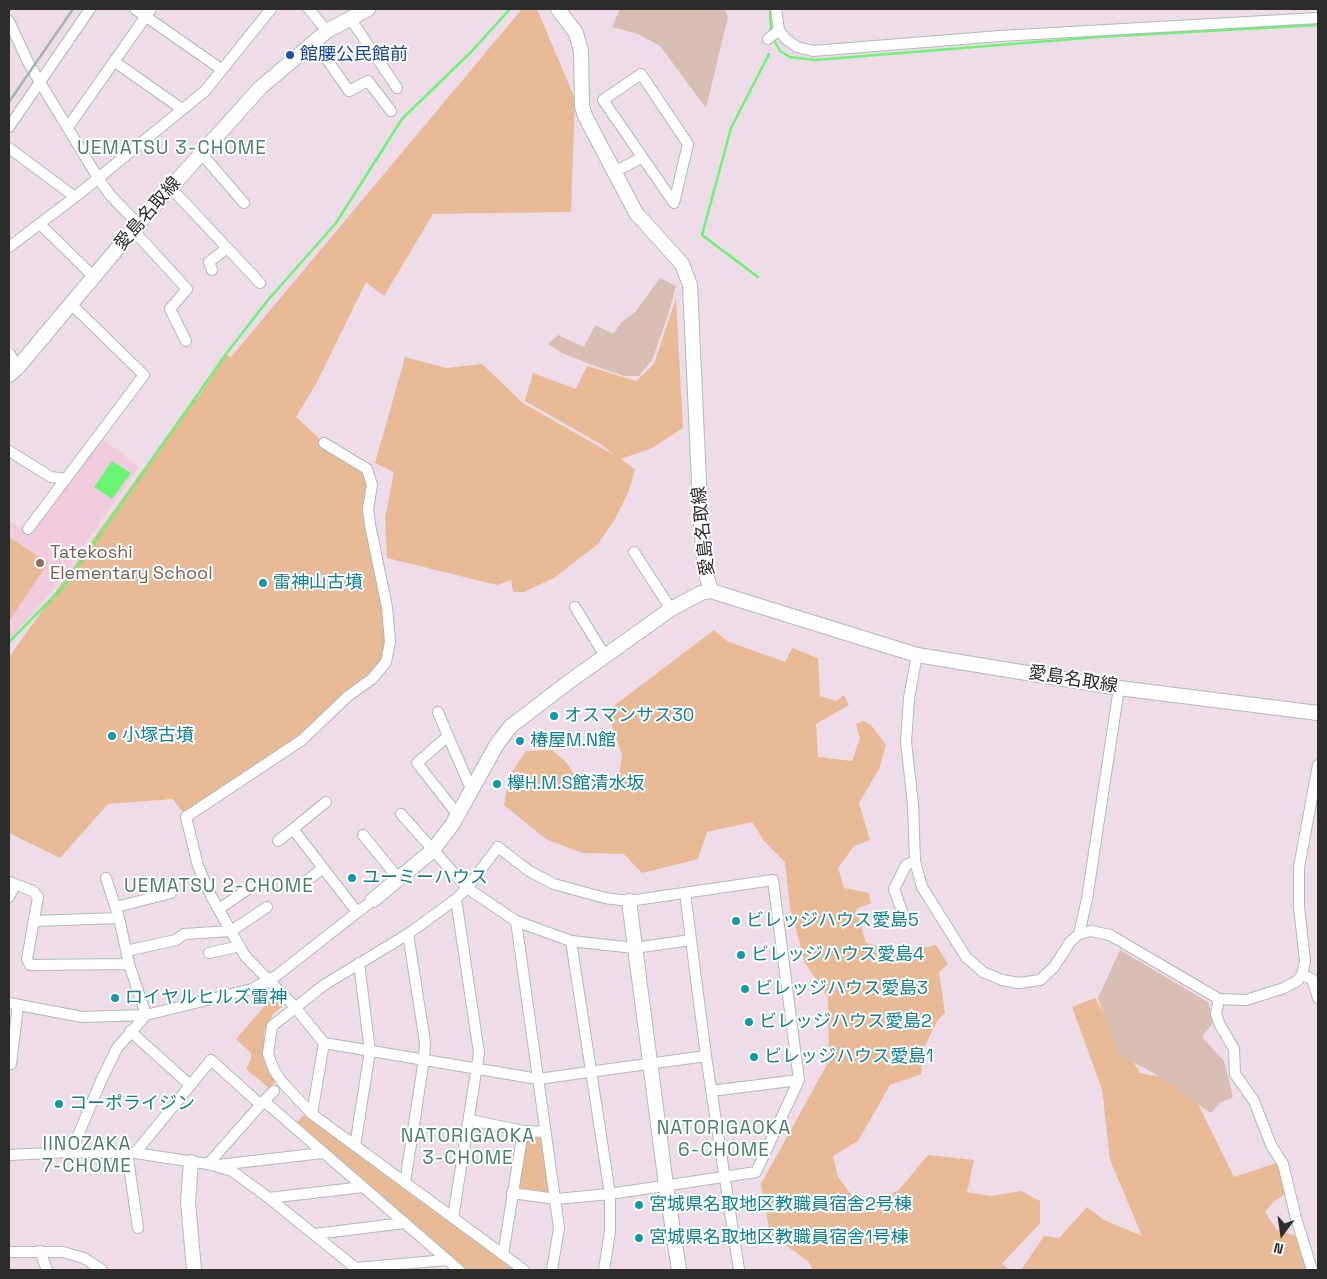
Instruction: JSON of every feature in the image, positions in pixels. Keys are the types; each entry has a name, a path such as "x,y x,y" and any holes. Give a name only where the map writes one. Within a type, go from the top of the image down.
{"main road":[{"name":"愛島名取線","path":"13,371 136,227 260,88 327,31 368,9"},
{"name":"愛島名取線","path":"558,9 568,20 578,42 585,116 636,213 682,264 690,285 701,524 705,570 711,591 917,655 1119,688 1318,713"},
{"path":"373,900 432,851 458,815 497,744 511,726 671,609 711,591"},
{"path":"629,900 679,1270"},
{"path":"191,1162 188,1202 194,1270"}],"street":[{"path":"9,127 90,9"},
{"path":"135,9 148,12 221,69"},
{"path":"9,247 76,197 205,91 271,9"},
{"path":"309,9 327,31"},
{"path":"776,9 773,35 797,47 813,51 1029,34 1318,18"},
{"path":"68,127 148,12"},
{"path":"350,18 397,88"},
{"path":"9,21 26,57 98,178 187,289 170,309 186,342"},
{"path":"314,41 349,91 368,81 391,111"},
{"path":"115,62 182,109"},
{"path":"641,74 688,144 673,207 641,158 603,100 641,74"},
{"path":"9,148 76,197"},
{"path":"201,153 244,203"},
{"path":"614,172 641,158"},
{"path":"171,188 260,283"},
{"path":"40,224 94,276"},
{"path":"212,270 209,262 227,248"},
{"path":"28,529 144,375 70,303"},
{"path":"9,353 13,371"},
{"path":"324,443 368,469 372,485 368,509 370,525 387,607 390,642 386,662 372,679 348,696 302,740 186,817 198,866 245,956 295,1007 324,1043 538,1079 706,1056"},
{"path":"9,451 52,477 66,479"},
{"path":"634,552 671,609"},
{"path":"575,607 605,656"},
{"path":"917,655 909,698 906,742 913,804 915,861 922,887 966,957 983,972 1002,980 1019,983 1040,980 1054,967 1070,942 1079,934 1091,930 1110,934 1219,1000 1246,1000 1298,982 1302,975 1305,961 1299,907 1299,867 1318,765"},
{"path":"1079,934 1087,899 1119,688"},
{"path":"438,712 472,791"},
{"path":"448,736 417,764 458,815"},
{"path":"278,841 326,802"},
{"path":"401,814 467,888 516,922 571,941 634,948 691,940"},
{"path":"293,829 357,912"},
{"path":"363,836 399,879"},
{"path":"512,1193 556,1199 610,1194 756,1172 799,1080 773,880 629,900 605,898 554,884 529,871 498,847 467,888 456,899 408,934 359,962 295,1007 272,1026 268,1054 274,1070 282,1082 312,1114 524,1270"},
{"path":"903,914 894,889 906,865 915,861"},
{"path":"300,886 323,868"},
{"path":"106,878 118,912 129,964 146,1015"},
{"path":"9,897 12,884 33,891 38,897 27,959 30,965 129,964"},
{"path":"219,909 251,887"},
{"path":"34,921 118,912 171,893"},
{"path":"685,893 711,1091 739,1270"},
{"path":"453,1218 470,1120 479,1053 456,899"},
{"path":"9,1064 12,1064 14,1004 82,1017 146,1015 252,990 270,980 373,900"},
{"path":"126,951 176,940 184,934 231,931 267,907"},
{"path":"516,922 556,1199 559,1228 552,1270"},
{"path":"405,1183 424,1059 424,1042 408,934"},
{"path":"571,941 610,1194 610,1231 604,1270"},
{"path":"209,953 240,946"},
{"path":"354,1146 370,1051 359,962"},
{"path":"1302,975 1312,979 1318,998"},
{"path":"1219,1000 1216,1014 1220,1026 1234,1048 1235,1074 1254,1102 1271,1145 1283,1164 1296,1218 1312,1270"},
{"path":"71,1152 117,1048 146,1015"},
{"path":"130,1031 190,1085"},
{"path":"312,1114 324,1043"},
{"path":"138,1228 131,1153 212,1060 324,1153 459,1270"},
{"path":"711,1091 799,1080"},
{"path":"211,1165 274,1091"},
{"path":"470,1120 523,1131 546,1132"},
{"path":"503,1255 523,1131"},
{"path":"9,1155 71,1152 131,1153 211,1165 232,1172 269,1198 357,1269 447,1260"},
{"path":"211,1165 324,1153"},
{"path":"269,1198 363,1187"},
{"path":"315,1234 404,1223"},
{"path":"40,1251 47,1270"},
{"path":"9,1252 63,1252 84,1258 102,1270"}],"shaded area":[{"path":"522,9 537,9 575,99 571,212 433,214 384,296 366,282 316,384 296,417 324,443 367,469 390,642 372,679 302,740 186,817 173,799 108,804 60,858 9,833 9,657 179,419 201,393 226,354 231,357"},
{"path":"620,9 724,9 728,17 706,108 660,46 638,34 612,27"},
{"path":"660,278 676,286 652,360 639,376 624,376 592,365 562,353 548,344 558,335 584,347 595,325 613,334 622,322 636,311"},
{"path":"676,298 683,428 652,448 621,459 635,469 628,493 615,519 598,544 554,578 524,592 513,592 511,580 497,585 387,558 385,518 394,472 375,463 405,357 446,368 482,364 523,403 614,455 602,445 525,401 533,373 576,389 587,366 636,381 654,364"},
{"name":"Tatekoshi Elementary School","path":"102,439 139,467 51,592 9,640 9,520 30,535"},
{"path":"112,461 131,473 112,499 94,487"},
{"path":"9,537 48,563 9,621"},
{"path":"714,630 727,641 785,662 792,648 818,658 820,696 836,701 844,695 849,705 816,724 818,757 852,761 860,738 856,724 863,721 871,725 886,745 879,769 859,803 870,840 854,846 838,868 844,888 869,893 871,903 856,909 866,943 902,952 936,945 948,964 939,972 945,1013 937,1021 923,1050 921,1074 890,1085 858,1141 833,1156 838,1177 859,1205 898,1191 928,1155 974,1160 967,1192 991,1196 1021,1191 1040,1201 1040,1223 1002,1264 1010,1270 813,1270 808,1261 770,1234 761,1184 829,1061 828,998 805,963 790,908 785,862 764,841 752,822 707,832 698,859 642,873 624,854 582,853 546,839 504,805 509,776 526,751 552,750 566,762 583,788 617,790 622,755 607,711"},
{"path":"1120,950 1208,1002 1214,1021 1202,1037 1224,1061 1233,1097 1220,1103 1211,1113 1150,1071 1119,1055 1098,998"},
{"path":"276,993 282,998 283,1006 273,1014 264,1032 264,1054 275,1082 269,1088 246,1069 251,1059 251,1053 236,1039"},
{"path":"1095,998 1140,1073 1187,1082 1234,1177 1276,1163 1289,1192 1274,1201 1265,1212 1277,1230 1296,1236 1308,1270 1021,1270 1044,1236 1059,1238 1087,1207 1104,1220 1142,1236 1110,1160 1102,1089 1072,1007"},
{"path":"304,1115 514,1270 463,1270 295,1124"},
{"path":"527,1134 539,1135 544,1139 550,1194 526,1192 519,1189 518,1185"}],"waterway":[{"path":"9,642 63,587 226,354 268,300 336,223 402,119 471,52 510,9"},
{"path":"770,9 771,33"},
{"path":"773,38 780,51 790,57 815,60 1098,37 1318,25"},
{"path":"758,277 702,235 731,128 769,54"}],"railway":[{"path":"9,102 73,9"}],"place":[{"name":"館腰公民館前","path":"290,55"},
{"name":"Tatekoshi Elementary School","path":"40,563"},
{"name":"雷神山古墳","path":"263,583"},
{"name":"オスマンサス30","path":"554,716"},
{"name":"小塚古墳","path":"112,736"},
{"name":"椿屋M.N館","path":"520,741"},
{"name":"欅H.M.S館清水坂","path":"497,784"},
{"name":"ユーミーハウス","path":"352,878"},
{"name":"ビレッジハウス愛島5","path":"736,921"},
{"name":"ビレッジハウス愛島4","path":"741,955"},
{"name":"ビレッジハウス愛島3","path":"745,989"},
{"name":"ロイヤルヒルズ雷神","path":"115,998"},
{"name":"ビレッジハウス愛島2","path":"749,1022"},
{"name":"ビレッジハウス愛島1","path":"754,1057"},
{"name":"コーポライジン","path":"59,1104"},
{"name":"宮城県名取地区教職員宿舎2号棟","path":"639,1205"},
{"name":"宮城県名取地区教職員宿舎1号棟","path":"639,1238"}],"district":[{"name":"UEMATSU 3-CHOME","path":"172,149"},
{"name":"UEMATSU 2-CHOME","path":"219,887"},
{"name":"NATORIGAOKA 6-CHOME","path":"724,1140"},
{"name":"NATORIGAOKA 3-CHOME","path":"468,1148"},
{"name":"IINOZAKA 7-CHOME","path":"87,1156"}]}
